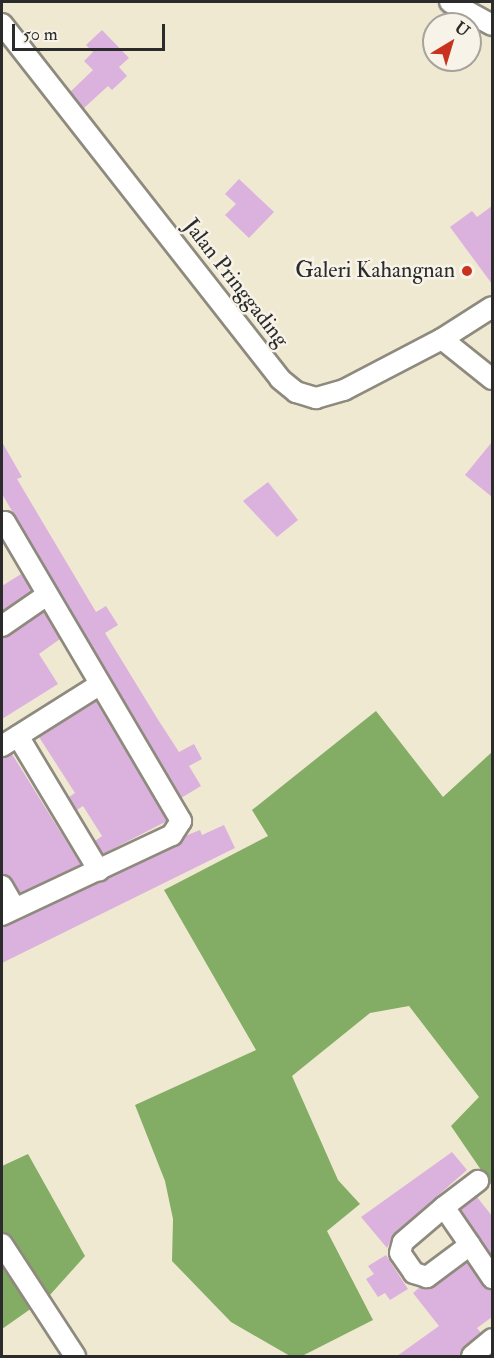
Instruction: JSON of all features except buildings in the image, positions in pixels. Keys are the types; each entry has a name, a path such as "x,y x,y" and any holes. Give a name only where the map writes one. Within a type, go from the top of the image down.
{"street":[{"path":"450,2 492,25"},
{"name":"Jalan Pringgading","path":"2,24 280,379 296,392 316,398 344,390 442,339 492,307"},
{"path":"442,339 492,379"},
{"path":"2,886 8,911 99,871 172,835 181,821 3,521"},
{"path":"2,626 47,595"},
{"path":"99,685 10,741 99,871"},
{"path":"470,1245 431,1276 418,1276 400,1253 404,1242 478,1181"},
{"path":"444,1207 492,1278"},
{"path":"2,1244 75,1356"},
{"path":"472,1356 492,1339"}],"green space":[{"path":"376,711 443,797 492,752 492,1186 451,1126 479,1097 409,1006 370,1013 292,1076 338,1180 360,1204 327,1231 373,1320 302,1356 290,1356 231,1322 172,1261 173,1219 165,1181 135,1105 256,1050 164,890 268,836 252,810"},
{"path":"28,1154 85,1256 49,1296 2,1329 2,1166"}],"place":[{"name":"Galeri Kahangnan","path":"467,271"}]}
